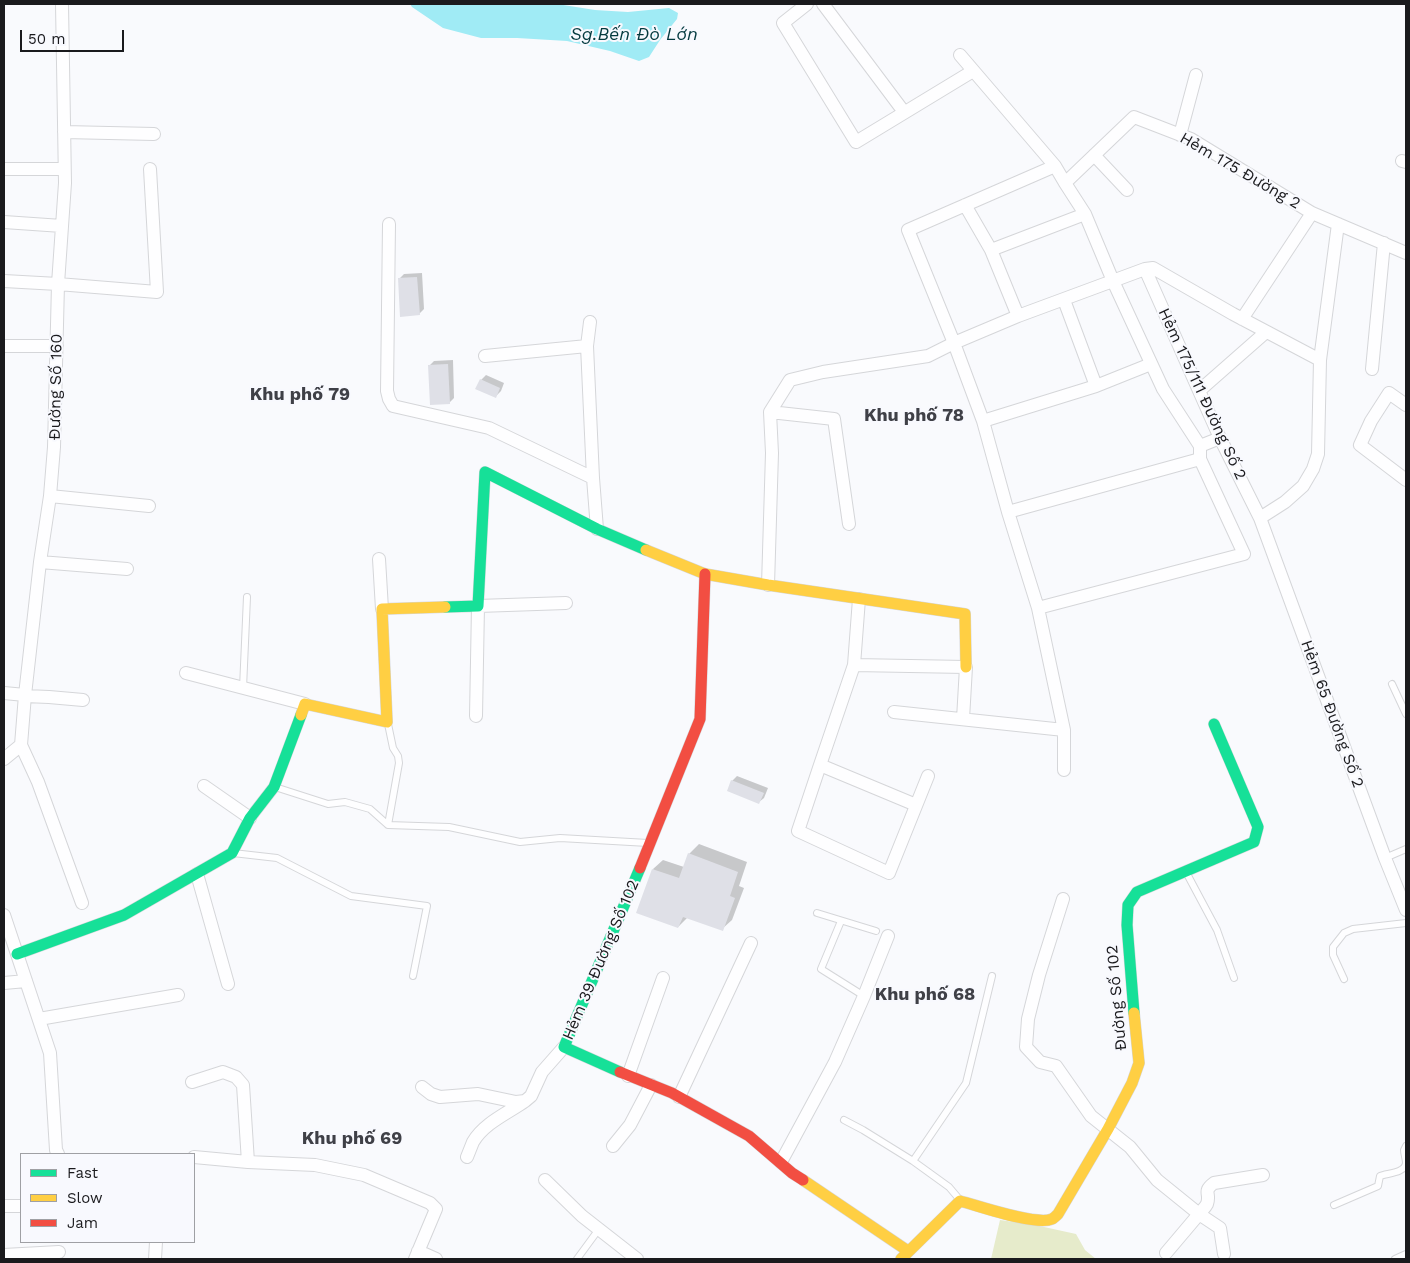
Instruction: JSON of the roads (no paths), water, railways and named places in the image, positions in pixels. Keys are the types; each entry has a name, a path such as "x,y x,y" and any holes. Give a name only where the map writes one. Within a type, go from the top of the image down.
{"street":[{"name":"Đường Số 160","path":"21,746 25,696 40,562 50,496 54,447 58,284 64,169 62,4"},
{"path":"807,4 783,23 856,142 973,71"},
{"path":"823,4 904,112"},
{"path":"960,55 1055,166 1085,214 1113,281 1163,389 1200,446 1200,460 1244,554 1038,608"},
{"path":"1180,135 1196,75"},
{"name":"Hẻm 175 Đường 2","path":"1065,183 1134,117 1190,139 1312,213 1406,253"},
{"path":"64,132 154,134"},
{"path":"1094,155 1127,190"},
{"path":"1055,166 908,230 954,343 983,421 1008,512 1038,608 1064,730 1064,770"},
{"path":"4,169 64,169"},
{"path":"4,281 157,292 150,169"},
{"path":"965,205 991,250 1018,316"},
{"path":"1242,319 1312,213"},
{"path":"991,250 1085,214"},
{"path":"4,222 62,226"},
{"path":"389,224 387,391 388,399 393,406 489,428 593,478"},
{"path":"1260,518 1285,502 1304,486 1313,470 1318,454 1320,360 1338,224"},
{"path":"1372,369 1384,243"},
{"path":"768,585 772,454 770,412 790,380 823,372 928,356 1018,316 1143,269 1153,268 1242,319 1320,360"},
{"name":"Hẻm 175/111 Đường Số 2","path":"1143,269 1200,390 1220,438 1260,518"},
{"path":"1064,300 1096,386"},
{"path":"590,322 587,346 597,529"},
{"path":"1200,390 1266,332"},
{"path":"4,346 56,346"},
{"path":"485,356 587,346"},
{"path":"983,421 1096,386 1151,364"},
{"path":"1406,405 1389,393 1371,421 1360,445 1406,480"},
{"path":"770,412 834,419 849,524"},
{"path":"1200,446 1220,438"},
{"path":"1008,512 1200,460"},
{"path":"476,716 478,606 485,472 597,529 705,574 965,614 966,667 964,719"},
{"path":"50,496 149,506"},
{"name":"Hẻm 65 Đường Số 2","path":"1260,518 1385,858 1406,910"},
{"path":"186,672 304,704 387,722 379,559"},
{"path":"40,562 128,569"},
{"name":"Hẻm 39 Đường Số 102","path":"705,574 700,719 650,844 564,1047 679,1097 750,1136 792,1173 905,1255"},
{"path":"859,599 854,665 798,831 889,873 928,776"},
{"path":"382,609 566,603"},
{"path":"854,665 966,667"},
{"path":"4,693 83,700"},
{"path":"17,954 124,915 232,853 250,818 274,787 304,704"},
{"path":"894,712 1064,730"},
{"name":"Đường Số 102","path":"960,1201 1028,1219 1051,1219 1058,1214 1108,1129 1132,1083 1139,1063 1127,925 1128,905 1137,892 1254,842 1258,828 1214,724"},
{"path":"4,759 21,746 38,782 82,903"},
{"path":"820,765 916,805"},
{"path":"204,786 250,818"},
{"path":"197,874 228,984"},
{"path":"1063,899 1039,975 1028,1019 1026,1047 1040,1062 1056,1066 1091,1116 1130,1147 1157,1180 1199,1214 1220,1228 1224,1254"},
{"path":"4,915 50,1053 58,1153"},
{"path":"781,1162 835,1062 864,996 882,934"},
{"path":"679,1097 751,943"},
{"path":"628,1076 663,978"},
{"path":"4,983 26,981"},
{"path":"39,1019 178,995"},
{"path":"467,1157 480,1133 532,1096 542,1072 564,1047"},
{"path":"192,1082 223,1072 236,1077 244,1085 248,1162"},
{"path":"613,1146 630,1126 651,1085"},
{"path":"422,1087 431,1094 440,1097 478,1094 516,1102 525,1101"},
{"path":"195,1158 315,1165 364,1175 430,1203 436,1209 417,1255 436,1259"},
{"path":"1166,1253 1206,1206 1208,1198 1206,1190 1208,1187 1214,1183 1263,1175"},
{"path":"545,1180 582,1216 637,1259"},
{"path":"905,1255 960,1201"},
{"path":"4,1206 20,1206"},
{"path":"154,1259 156,1243"},
{"path":"4,1255 59,1251"}],"lane":[{"path":"243,688 246,597"},
{"path":"1392,684 1406,714"},
{"path":"387,722 393,748 398,756 388,825"},
{"path":"274,787 328,804 345,802 370,809 388,825 450,827 520,842 560,838 650,844"},
{"path":"1385,858 1406,849"},
{"path":"232,853 277,858 351,896 427,906 414,976"},
{"path":"1186,871 1217,930 1234,978"},
{"path":"817,913 882,934"},
{"path":"841,921 820,969 864,996"},
{"path":"1344,979 1332,955 1333,947 1344,933 1353,929 1406,924"},
{"path":"912,1160 966,1083 992,976"},
{"path":"844,1120 912,1160 949,1187 960,1201"},
{"path":"1334,1205 1378,1186 1380,1176 1402,1170 1406,1166 1404,1150 1406,1146"},
{"path":"577,1259 599,1229"},
{"path":"1396,1259 1406,1254"}],"water":[{"name":"Sg.Bến Đò Lớn","path":"410,4 557,4 595,10 628,12 669,8 678,13 677,19 649,57 639,61 610,51 567,41 481,38 443,28"}],"district":[{"name":"Khu phố 79","path":"300,395"},
{"name":"Khu phố 78","path":"914,416"},
{"name":"Khu phố 68","path":"925,995"},
{"name":"Khu phố 69","path":"352,1139"}]}
